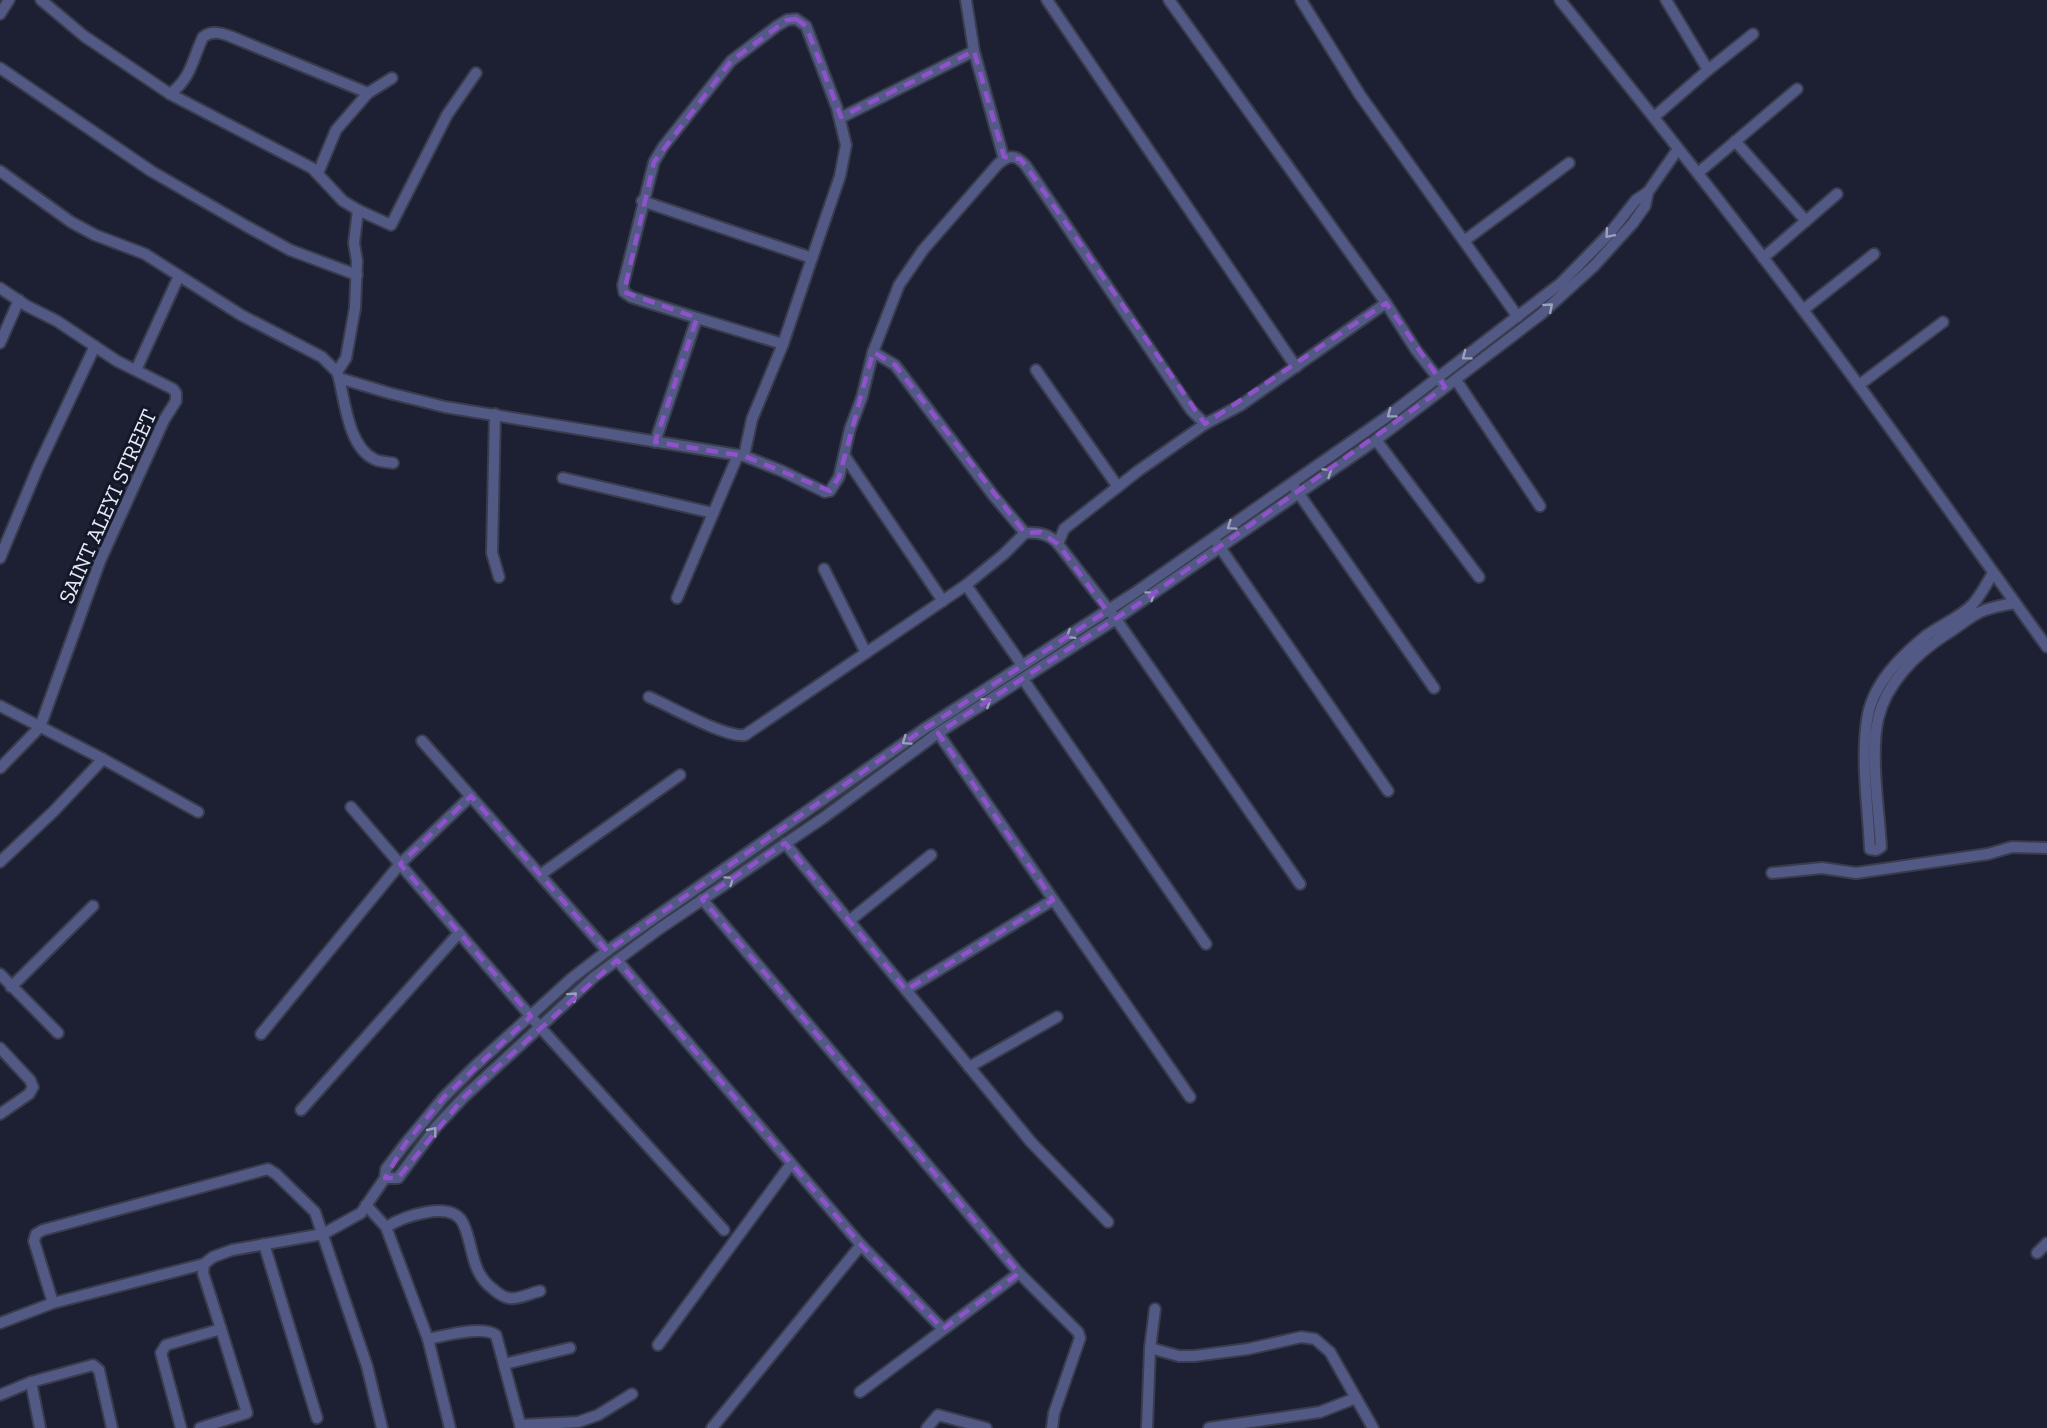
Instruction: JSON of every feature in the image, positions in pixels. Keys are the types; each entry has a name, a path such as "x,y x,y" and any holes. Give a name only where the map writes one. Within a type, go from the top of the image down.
{"street":[{"path":"0,14 9,0"},
{"path":"41,0 84,36 170,94 312,168 344,201 391,225 447,115 476,73"},
{"path":"966,0 974,51 1004,159"},
{"path":"1047,0 1296,367"},
{"path":"1169,0 1441,383"},
{"path":"1300,0 1360,95 1518,317"},
{"path":"1560,0 1698,173 1803,310 2047,647"},
{"path":"1666,0 1708,70"},
{"path":"677,598 713,513 741,456 752,419 783,344 844,160 846,145 840,118 807,26 796,19 787,20 731,61 663,147 654,162 642,201 623,285 624,292 631,297 783,344"},
{"path":"170,94 181,85 188,74 204,37 208,33 232,37 368,93"},
{"path":"1654,117 1753,34"},
{"path":"840,118 974,51"},
{"path":"0,68 151,171 238,222 291,250 357,275"},
{"path":"318,173 336,130 368,93 392,78"},
{"path":"1698,173 1797,89"},
{"path":"1735,141 1806,221"},
{"path":"0,1323 53,1303 204,1264 213,1257 232,1250 323,1234 361,1213 385,1178 386,1169 456,1085 572,978 652,919 924,729 1213,538 1376,440 1578,267 1610,233 1636,200 1648,192 1678,149"},
{"path":"338,375 389,393 445,407 741,456 782,471 825,492 835,486 873,352 899,285 923,250 1004,159 1013,156 1020,159 1026,166 1191,410 1205,424"},
{"path":"1464,241 1569,163"},
{"path":"0,171 71,222 95,235 145,254 241,315 322,357 338,375 353,434 359,447 375,460 393,463"},
{"path":"385,1178 398,1178 436,1127 465,1096 592,978 702,899 803,831 938,733 1116,619 1221,547 1388,416 1441,383 1456,380 1540,315 1594,266 1645,206 1648,192"},
{"path":"1763,258 1837,194"},
{"path":"642,201 812,258"},
{"path":"338,375 346,358 355,308 357,261 354,243 358,210"},
{"path":"1803,310 1874,254"},
{"path":"136,370 179,276"},
{"name":"SAINT ALEYI STREET","path":"0,288 117,360 173,389 176,393 176,401 164,420 100,561 40,727"},
{"path":"0,343 19,300"},
{"path":"1058,544 1064,529 1118,487 1205,424 1241,405 1386,303"},
{"path":"655,442 697,318"},
{"path":"1859,385 1943,322"},
{"path":"0,558 38,467 95,346"},
{"path":"873,352 895,365 993,495 1025,533"},
{"path":"1036,370 1118,487"},
{"path":"1456,380 1540,506"},
{"path":"495,414 492,553 499,577"},
{"path":"1376,440 1479,577"},
{"path":"844,455 943,601"},
{"path":"562,478 713,513"},
{"path":"1294,488 1434,688"},
{"path":"649,697 723,731 745,735 966,585 1004,554 1025,533 1040,532 1053,538 1116,619 1300,884"},
{"path":"1213,538 1388,791"},
{"path":"824,569 866,653"},
{"path":"1905,661 1929,634 1973,604 1994,573"},
{"path":"966,585 1022,665"},
{"path":"1870,765 1881,847 1876,850 1870,849 1870,765 1872,719 1874,698 1886,675 1979,613 2015,603"},
{"path":"1023,679 1206,944"},
{"path":"0,706 103,759 198,812"},
{"path":"0,768 40,727"},
{"path":"938,733 1190,1097"},
{"path":"422,741 607,951"},
{"path":"0,862 54,811 103,759"},
{"path":"540,875 680,776"},
{"path":"261,1034 400,864 471,796"},
{"path":"351,807 539,1026 724,1230"},
{"path":"796,819 803,831"},
{"path":"785,843 1030,1142 1108,1222"},
{"path":"1772,873 1822,868 1856,873 1988,854 2012,847 2047,848"},
{"path":"849,921 931,855"},
{"path":"702,899 1019,1273 1078,1332 1080,1338 1054,1413 1052,1428"},
{"path":"906,990 1053,900"},
{"path":"11,987 93,906"},
{"path":"652,919 659,929"},
{"path":"301,1110 459,933"},
{"path":"617,960 861,1245 943,1329"},
{"path":"0,974 58,1033"},
{"path":"969,1067 1057,1017"},
{"path":"0,1048 30,1080 33,1087 29,1094 0,1114"},
{"path":"456,1085 465,1096"},
{"path":"658,1345 791,1164"},
{"path":"53,1303 34,1241 36,1234 43,1230 268,1169 315,1212 367,1366 382,1428"},
{"path":"366,1205 386,1227 428,1339 450,1428"},
{"path":"386,1227 403,1218 427,1212 454,1214 462,1222 478,1275 487,1285 511,1299 540,1291"},
{"path":"2037,1253 2047,1242"},
{"path":"264,1245 317,1418"},
{"path":"712,1428 861,1245"},
{"path":"200,1428 247,1413 203,1273 204,1264"},
{"path":"860,1392 1019,1273"},
{"path":"1147,1428 1150,1348 1155,1309"},
{"path":"181,1428 161,1353 166,1345 221,1329"},
{"path":"428,1339 480,1330 490,1330 496,1335 520,1426 578,1422 598,1415 632,1394"},
{"path":"1150,1348 1179,1356 1194,1356 1248,1349 1301,1337 1315,1339 1330,1352 1373,1428"},
{"path":"504,1364 570,1348"},
{"path":"0,1395 31,1382 93,1365 99,1370 112,1428"},
{"path":"31,1382 40,1428"},
{"path":"1209,1428 1320,1412 1356,1398"},
{"path":"927,1428 938,1415 986,1428"}],"highlighted area":[{"path":"796,19 806,26 841,117 974,51 1004,157 1020,159 1026,166 1205,424 1386,303 1445,387 1140,603 938,733 1053,900 906,990 785,843 702,899 1019,1273 943,1329 861,1245 617,960 465,1096 398,1178 385,1178 405,1144 444,1097 531,1016 400,864 471,796 607,951 924,729 1107,611 1058,544 1040,532 1025,533 895,365 873,352 839,477 830,491 744,456 655,442 697,318 624,292 654,162 731,61 787,20"}]}
